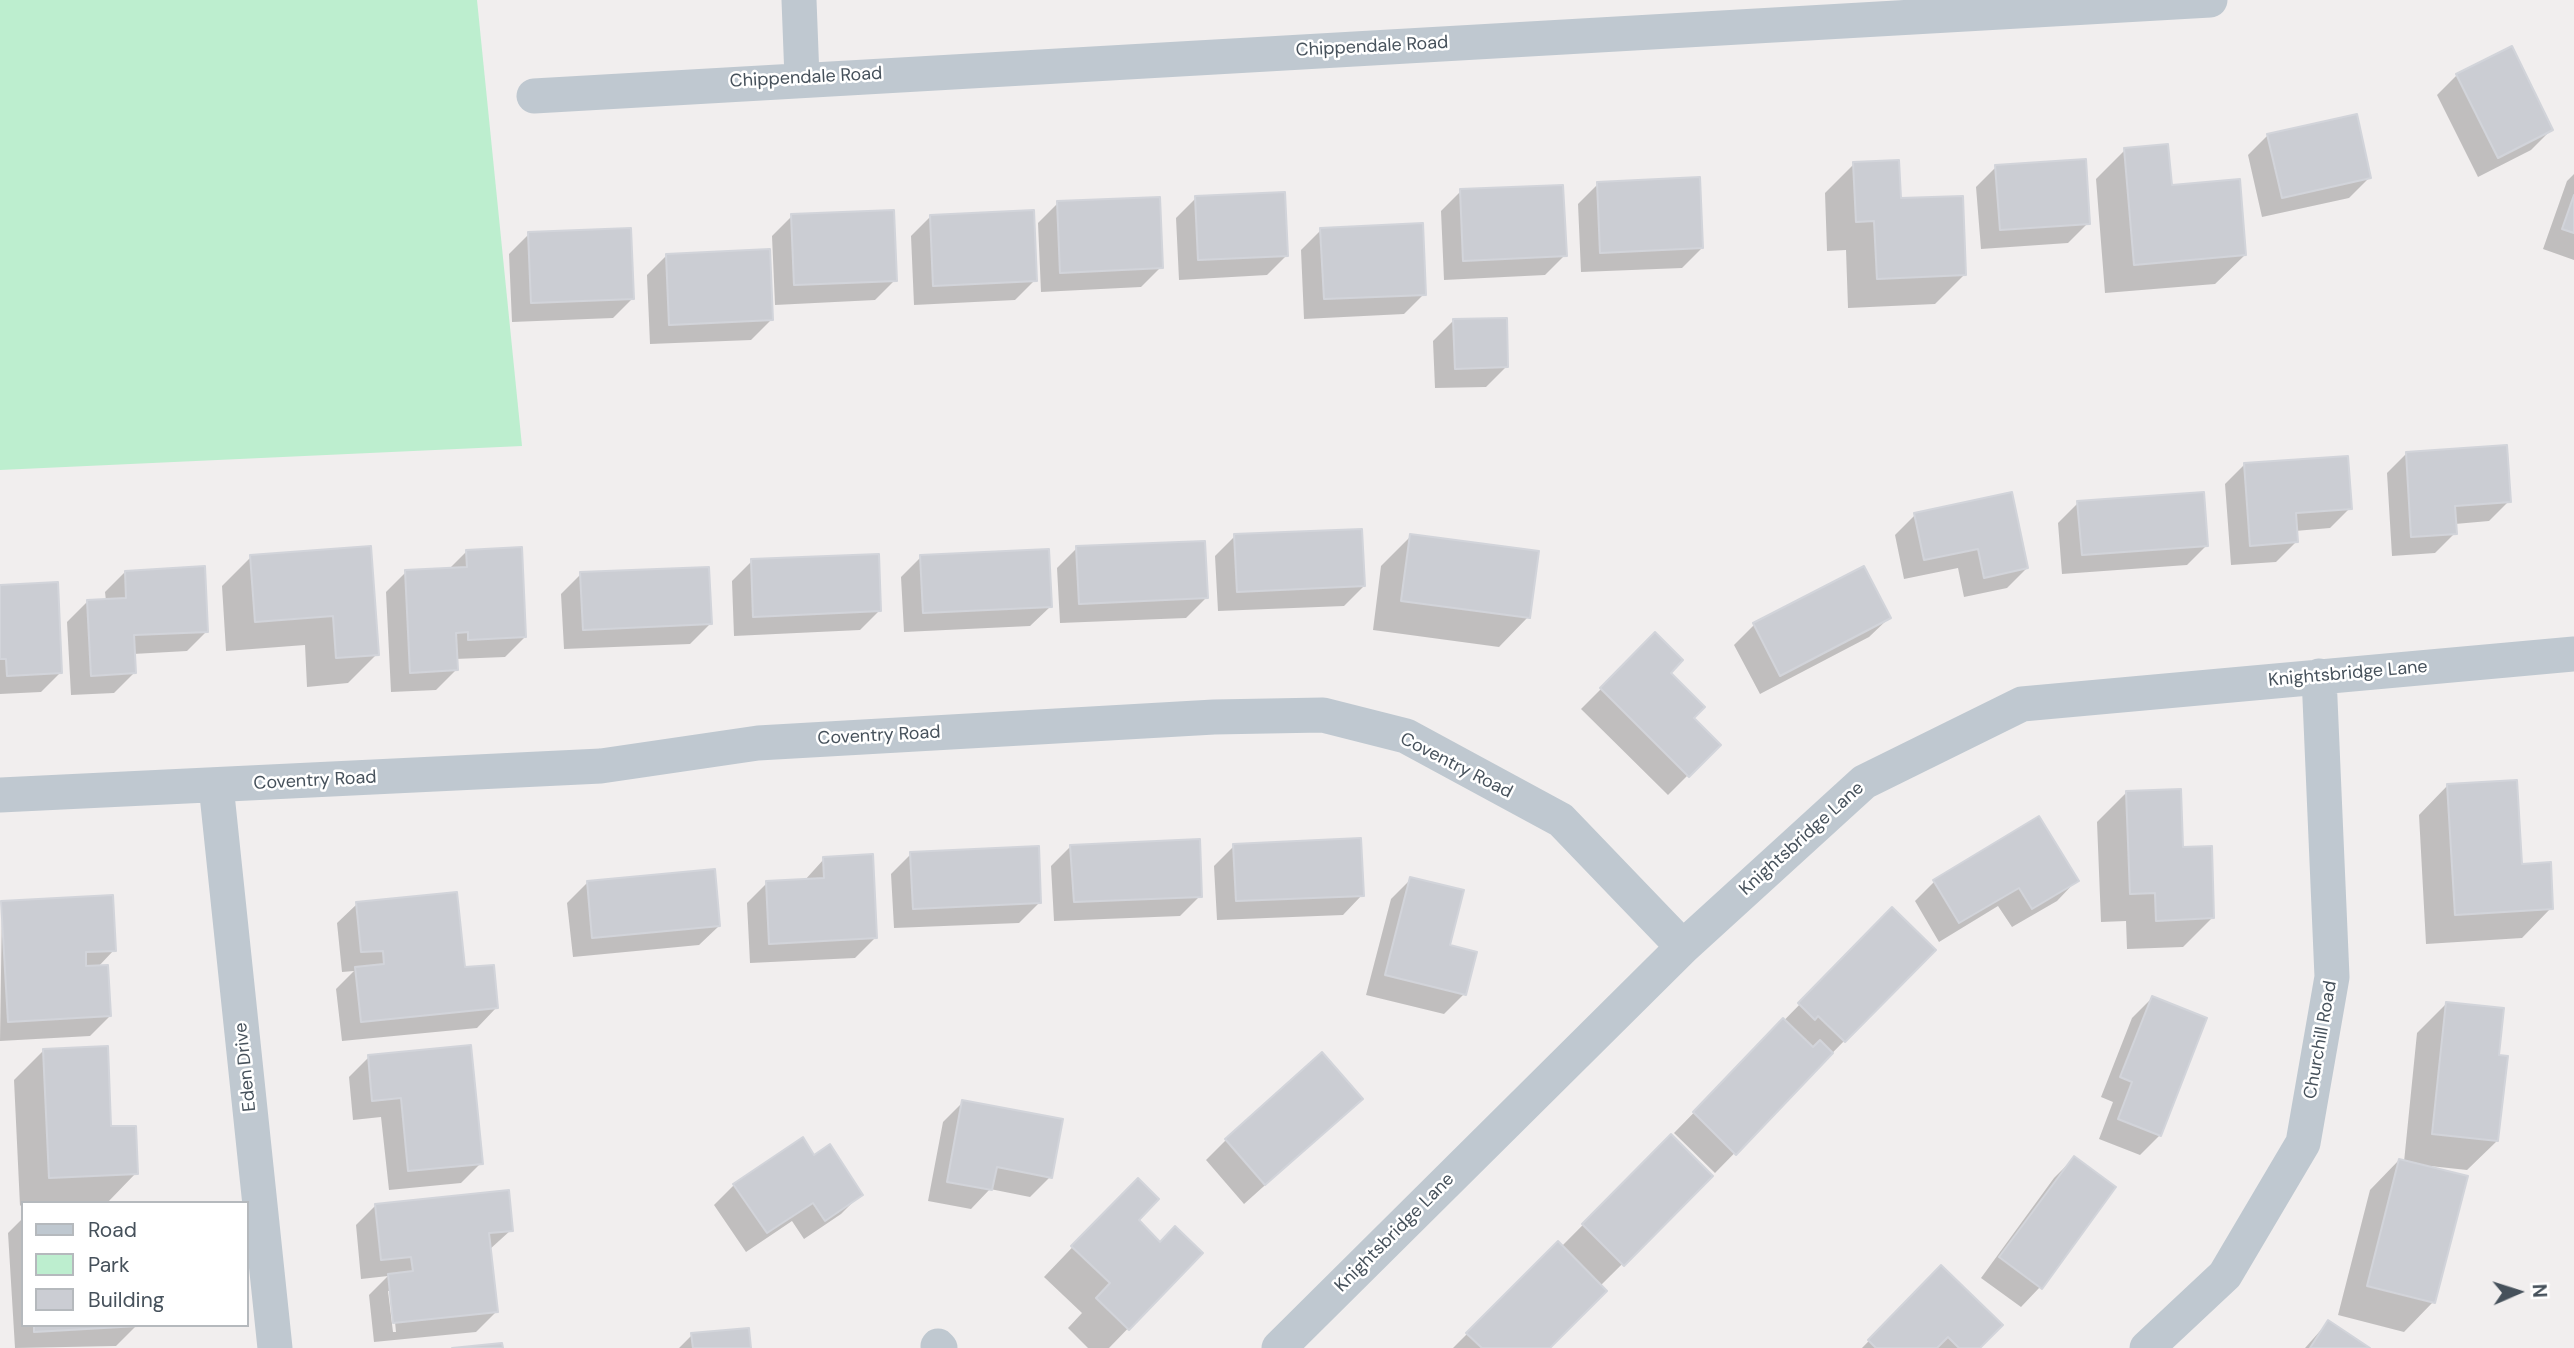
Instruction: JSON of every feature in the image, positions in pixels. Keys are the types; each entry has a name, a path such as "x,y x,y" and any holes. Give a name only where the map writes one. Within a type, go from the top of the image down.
{"street":[{"path":"799,0 803,78"},
{"name":"Chippendale Road","path":"534,96 803,78 2204,1"},
{"name":"Knightsbridge Lane","path":"1279,1348 1682,947 1864,782 2022,704 2574,654"},
{"name":"Churchill Road","path":"2147,1348 2225,1275 2303,1143 2332,977 2319,676"},
{"name":"Coventry Road","path":"0,795 601,766 758,743 1227,716 1323,715 1406,736 1561,821 1682,947"},
{"name":"Eden Drive","path":"216,785 275,1348"}],"green space":[{"path":"0,0 477,0 522,446 0,470"}],"building":[{"path":"2512,46 2553,130 2498,158 2456,74"},
{"path":"2357,114 2371,178 2282,198 2267,134"},
{"path":"2168,144 2172,185 2240,179 2246,255 2134,265 2124,148"},
{"path":"2086,159 2090,224 2000,230 1995,165"},
{"path":"1899,160 1901,198 1963,196 1966,275 1877,279 1874,221 1856,222 1853,162"},
{"path":"1700,177 1703,248 1600,253 1597,182"},
{"path":"1563,185 1567,256 1463,261 1460,189"},
{"path":"1285,192 1288,256 1198,260 1195,196"},
{"path":"2574,195 2574,233 2562,229"},
{"path":"1160,197 1163,268 1060,273 1057,201"},
{"path":"894,210 897,281 794,285 791,214"},
{"path":"1034,210 1037,281 933,286 930,215"},
{"path":"1423,223 1426,295 1324,299 1320,228"},
{"path":"631,228 634,299 531,303 528,232"},
{"path":"770,249 773,320 669,325 666,254"},
{"path":"1507,318 1508,367 1455,369 1453,319"},
{"path":"2507,445 2511,502 2455,506 2457,534 2411,537 2406,452"},
{"path":"2348,456 2352,509 2296,513 2298,542 2250,546 2244,463"},
{"path":"2012,492 2028,568 1984,578 1978,549 1924,560 1914,513"},
{"path":"2204,492 2208,546 2082,555 2077,501"},
{"path":"1362,529 1365,586 1237,592 1234,534"},
{"path":"1410,534 1539,551 1530,618 1401,601"},
{"path":"1205,541 1208,598 1079,604 1076,546"},
{"path":"371,546 379,655 336,658 333,616 255,622 250,555"},
{"path":"522,547 526,637 468,640 468,632 456,633 458,670 410,673 405,570 467,567 466,550"},
{"path":"1049,549 1052,607 923,613 920,555"},
{"path":"879,554 881,611 753,617 751,559"},
{"path":"205,566 208,632 134,635 136,673 91,676 87,600 126,598 125,571"},
{"path":"1864,566 1891,618 1780,676 1753,623"},
{"path":"709,567 712,624 583,630 580,572"},
{"path":"58,582 62,673 7,676 6,659 0,659 0,585"},
{"path":"1655,632 1683,660 1671,673 1705,707 1694,718 1721,745 1689,777 1600,688"},
{"path":"2517,780 2522,864 2551,862 2553,909 2455,915 2447,784"},
{"path":"2181,789 2183,847 2212,846 2214,918 2156,921 2155,893 2130,894 2126,791"},
{"path":"2039,816 2079,881 2032,909 2019,888 1959,923 1933,880"},
{"path":"1361,838 1364,896 1236,901 1233,844"},
{"path":"1200,839 1202,897 1074,902 1070,845"},
{"path":"1039,846 1041,903 913,909 910,852"},
{"path":"873,854 877,938 769,944 766,881 824,878 823,857"},
{"path":"715,869 720,926 592,938 587,881"},
{"path":"1410,877 1464,890 1450,945 1477,952 1466,995 1385,975"},
{"path":"457,892 465,967 494,965 498,1008 361,1022 355,967 384,964 383,951 361,952 356,902"},
{"path":"113,895 116,951 86,952 86,966 108,965 111,1016 8,1022 1,901"},
{"path":"1892,907 1936,950 1845,1042 1818,1016 1815,1020 1798,1003"},
{"path":"2152,996 2207,1018 2161,1136 2118,1119 2132,1082 2120,1077"},
{"path":"2446,1002 2504,1008 2499,1055 2508,1056 2498,1141 2432,1134"},
{"path":"1783,1018 1813,1047 1820,1040 1833,1053 1736,1155 1693,1112"},
{"path":"471,1045 483,1164 408,1171 401,1098 372,1101 368,1055"},
{"path":"108,1046 111,1126 136,1126 138,1174 49,1178 43,1049"},
{"path":"1322,1052 1363,1099 1265,1185 1225,1139"},
{"path":"962,1100 1063,1119 1052,1178 997,1167 992,1190 947,1182"},
{"path":"1671,1134 1713,1176 1624,1266 1582,1224"},
{"path":"803,1137 814,1155 830,1144 863,1195 825,1221 813,1203 767,1233 733,1184"},
{"path":"2074,1156 2116,1187 2042,1289 1999,1257"},
{"path":"2399,1159 2468,1176 2435,1303 2367,1286"},
{"path":"1138,1178 1159,1199 1139,1220 1160,1242 1175,1226 1203,1253 1129,1330 1096,1298 1110,1283 1071,1246"},
{"path":"509,1190 513,1231 489,1233 498,1312 393,1323 388,1274 413,1271 411,1257 381,1260 375,1204"},
{"path":"1558,1241 1607,1291 1550,1348 1482,1348 1466,1333"},
{"path":"1941,1265 2003,1325 1980,1348 1959,1348 1948,1337 1937,1348 1876,1348 1868,1340"},
{"path":"2328,1320 2370,1348 2310,1348"},
{"path":"34,1327 121,1327 34,1332"},
{"path":"749,1328 751,1348 693,1348 691,1333"},
{"path":"502,1343 503,1348 452,1348"}]}
